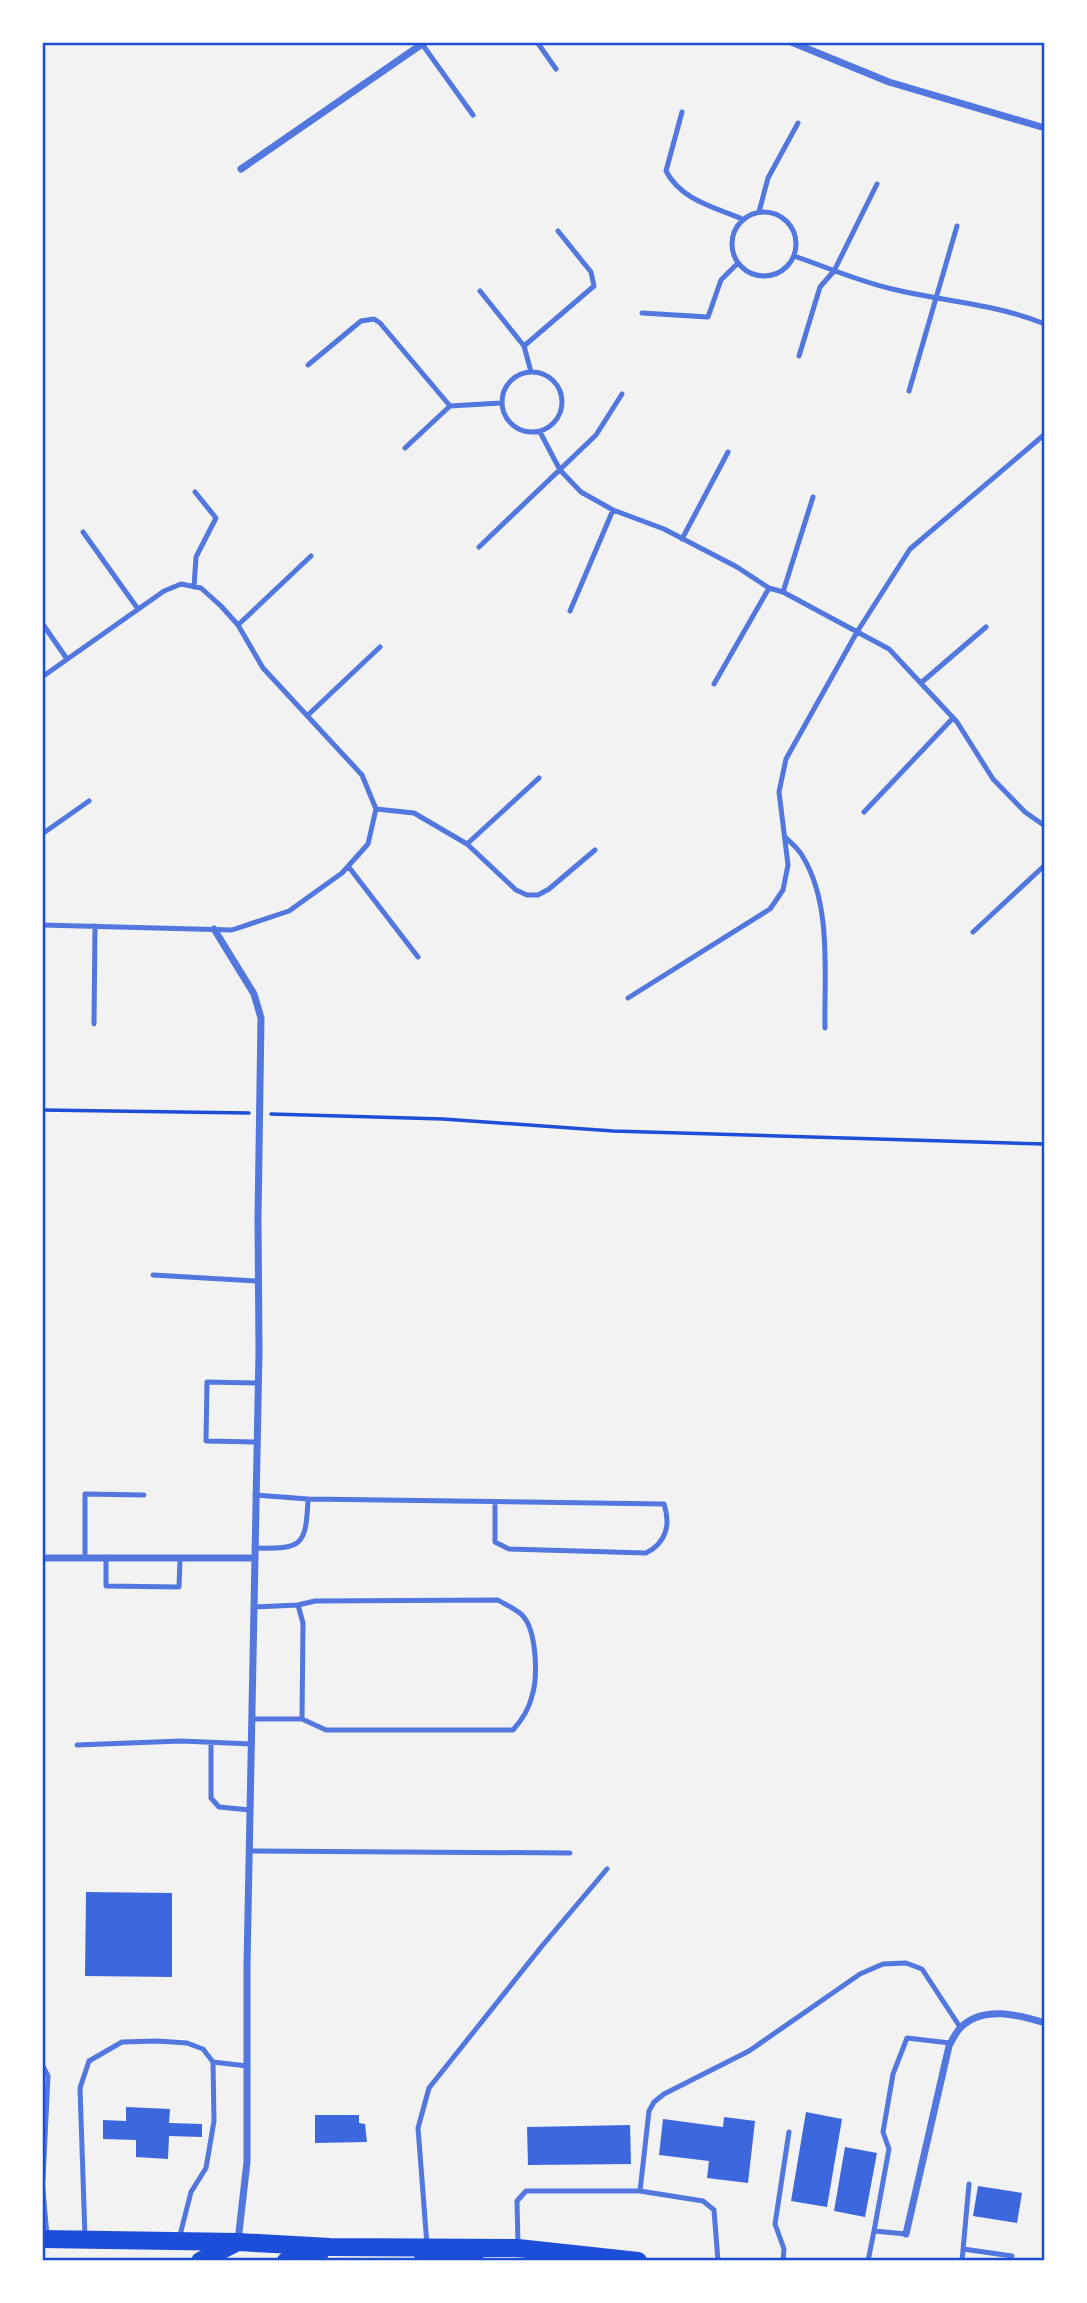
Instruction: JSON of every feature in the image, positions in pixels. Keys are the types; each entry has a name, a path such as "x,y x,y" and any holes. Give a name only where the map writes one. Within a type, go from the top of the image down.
{"highway":[{"path":"45,2239 238,2242 330,2247 518,2248 638,2261"},
{"path":"200,2261 238,2242"},
{"path":"286,2261 293,2257 328,2256 460,2260 483,2248"}],"street":[{"path":"791,42 889,82 1045,128"},
{"path":"240,169 424,43"},
{"path":"214,929 254,993 261,1018 247,2162 238,2242"},
{"path":"42,1558 254,1558"},
{"path":"906,2234 950,2043 960,2027 978,2017 995,2013 1020,2015 1045,2023"}],"lane":[{"path":"537,42 556,69"},
{"path":"424,43 473,115"},
{"path":"682,112 666,171 672,183 682,193 743,219"},
{"path":"759,212 768,178 798,123"},
{"path":"799,356 820,287 834,271 877,184"},
{"path":"759,212 780,216 794,233 794,256 782,271 773,275 754,275 738,263 733,255 732,236 743,219 759,212"},
{"path":"909,391 957,226"},
{"path":"524,346 594,286 591,272 558,231"},
{"path":"794,256 890,289 1021,315 1045,324"},
{"path":"642,313 708,317 721,280 738,263"},
{"path":"480,291 524,346 531,372"},
{"path":"308,365 361,321 374,319 450,406"},
{"path":"531,372 550,377 557,384 562,403 556,421 540,432 531,433 513,426 507,420 501,402 502,393 513,377 531,372"},
{"path":"479,547 601,430 622,394"},
{"path":"405,448 450,406 501,402"},
{"path":"540,432 560,470 581,492 613,510 682,539 737,567 769,588 783,592 889,649 953,718 993,779 1025,812 1045,826"},
{"path":"628,998 770,909 783,890 788,865 779,792 786,759 857,632 910,549 1045,434"},
{"path":"682,539 728,452"},
{"path":"194,587 196,557 216,518 195,492"},
{"path":"783,592 813,496"},
{"path":"570,611 613,510"},
{"path":"83,532 138,609"},
{"path":"238,625 311,555"},
{"path":"42,677 164,591 181,584 201,588 238,625 263,668 362,775 376,809 368,844 348,866 289,911 232,930 42,925"},
{"path":"714,684 769,588"},
{"path":"42,622 67,659"},
{"path":"922,682 986,627"},
{"path":"308,715 380,647"},
{"path":"864,812 953,718"},
{"path":"467,844 539,778"},
{"path":"42,834 89,801"},
{"path":"376,809 414,813 467,844 516,890 527,895 538,895 549,889 595,850"},
{"path":"1039,822 1045,815"},
{"path":"785,837 802,854 816,887 822,911 825,1028"},
{"path":"973,932 1045,864"},
{"path":"348,866 418,957"},
{"path":"94,1024 96,926"},
{"path":"153,1275 258,1281"},
{"path":"257,1442 206,1441 206,1382 258,1383"},
{"path":"85,1557 85,1494 144,1494"},
{"path":"256,1496 664,1504 667,1513 665,1538 659,1547 646,1553 509,1549 495,1542 495,1502"},
{"path":"254,1548 287,1548 299,1541 307,1531 308,1499"},
{"path":"106,1557 106,1586 180,1587 180,1559"},
{"path":"253,1719 302,1718 326,1730 513,1730 523,1719 533,1695 535,1648 530,1626 522,1615 498,1600 315,1601 298,1605 254,1607"},
{"path":"298,1605 303,1623 302,1718"},
{"path":"77,1745 181,1741 252,1744"},
{"path":"211,1742 211,1798 219,1807 250,1810"},
{"path":"249,1851 570,1853"},
{"path":"427,2247 418,2128 429,2088 607,1868"},
{"path":"640,2191 649,2111 654,2102 664,2094 749,2051 860,1975 883,1964 906,1963 922,1969 960,2027"},
{"path":"868,2261 888,2149 883,2132 892,2074 907,2038 950,2043"},
{"path":"85,2240 80,2088 89,2061 122,2042 157,2041 187,2043 203,2049 213,2062 214,2121 206,2168 191,2192 178,2241"},
{"path":"213,2062 247,2066"},
{"path":"42,2064 48,2076 43,2179 45,2239"},
{"path":"783,2261 784,2249 775,2224 789,2132"},
{"path":"962,2261 969,2185"},
{"path":"518,2248 517,2201 526,2191 640,2191 703,2201 714,2210 718,2261"},
{"path":"874,2231 906,2234"},
{"path":"963,2249 1012,2256"}],"path":[{"path":"42,1110 443,1119 613,1130 1045,1144"}],"building":[{"path":"86,1892 172,1893 172,1977 85,1976"},
{"path":"126,2107 170,2109 169,2123 202,2124 202,2137 169,2136 168,2159 136,2157 136,2140 103,2139 103,2120 126,2121"},
{"path":"806,2112 842,2119 827,2207 791,2201"},
{"path":"315,2115 359,2115 359,2123 365,2124 367,2142 315,2143"},
{"path":"724,2117 755,2121 748,2183 707,2178 709,2161 659,2155 663,2119 723,2127"},
{"path":"630,2125 631,2164 528,2165 527,2127"},
{"path":"845,2147 877,2153 865,2217 834,2211"},
{"path":"978,2186 1022,2193 1017,2223 973,2216"}]}
